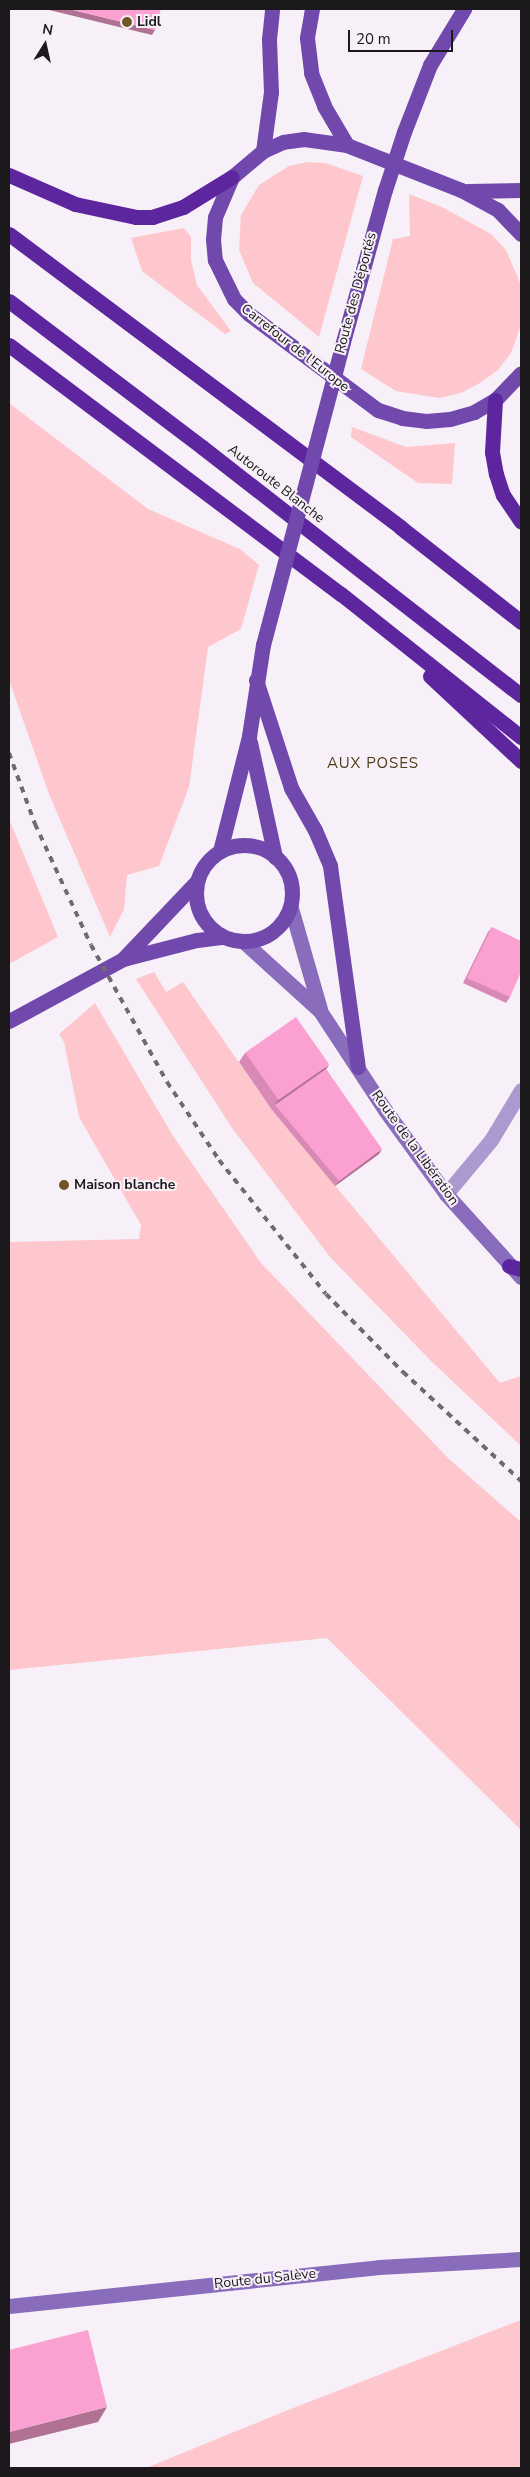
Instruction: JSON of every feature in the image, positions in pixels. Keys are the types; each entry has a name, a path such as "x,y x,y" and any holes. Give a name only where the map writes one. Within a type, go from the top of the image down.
{"highway":[{"path":"9,175 75,204 136,218 152,217 183,207 232,177"},
{"path":"9,234 400,527 521,622"},
{"name":"Autoroute Blanche","path":"9,301 202,447 521,696"},
{"path":"9,344 341,594 521,737"},
{"path":"495,400 492,452 496,474 503,495 521,522"},
{"path":"341,594 521,761"}],"main road":[{"path":"262,151 271,92 269,39 272,9"},
{"path":"312,9 307,38 311,73 324,106 347,145"},
{"name":"Route des Déportés","path":"220,851 249,736 256,680 263,645 385,190 404,132 430,65 464,9"},
{"name":"Carrefour de l'Europe","path":"521,234 498,210 461,190 347,145 304,139 283,142 262,151 232,177 215,217 215,260 234,299 249,314 358,397 394,415 426,421 450,419 474,412 495,400 521,373"},
{"path":"461,190 497,192 521,190"},
{"path":"256,680 291,788 315,830 330,866 358,1068"},
{"name":"Route des Déportés","path":"249,736 275,857"},
{"path":"10,1017 123,959 197,940 223,937 244,942 273,932 290,908 291,880 275,857 249,845 220,851 208,861 197,881 123,959"},
{"path":"197,881 196,892 200,914 210,927 223,937"},
{"name":"Route de la Libération","path":"290,908 320,1010"},
{"name":"Route de la Libération","path":"244,942 320,1010 446,1194 515,1267 521,1277"},
{"name":"Route du Salève","path":"9,2306 379,2267 521,2259"}],"lane":[{"path":"446,1194 491,1140 521,1090"}],"shaded area":[{"path":"307,162 325,163 363,176 319,337 253,283 239,250 241,215 259,185 289,166"},
{"path":"409,194 442,207 491,234 506,250 521,285 521,325 511,353 498,370 480,383 461,393 439,398 396,391 361,369 393,239 410,236"},
{"path":"184,228 191,237 191,260 197,285 231,331 225,334 142,271 131,238"},
{"path":"9,403 148,509 240,549 259,565 241,629 208,647 189,787 159,866 127,875 124,909 110,937 49,794 9,680"},
{"path":"352,427 406,447 455,443 452,484 418,483 351,437"},
{"path":"9,819 58,937 9,964"},
{"path":"154,972 166,992 183,982 272,1110 500,1383 521,1376 521,1446 431,1361 330,1257 232,1128 136,979"},
{"path":"95,1003 173,1136 261,1263 449,1459 521,1522 521,1830 327,1638 9,1670 9,1242 139,1239 141,1225 79,1117 64,1042 59,1034"},
{"path":"521,2320 521,2468 146,2468 288,2410"}],"building":[{"name":"Lidl","path":"69,9 161,9 155,30"},
{"path":"492,927 521,941 521,972 510,997 467,978"},
{"path":"296,1017 329,1065 278,1100 245,1053"},
{"path":"326,1069 382,1149 339,1181 275,1105"},
{"path":"88,2330 107,2407 9,2432 9,2350"}],"railway":[{"path":"9,753 35,824 91,945 167,1082 219,1160 326,1294 403,1372 521,1481"}],"place":[{"name":"Lidl","path":"127,22"},
{"name":"Maison blanche","path":"64,1185"}],"district":[{"name":"AUX POSES","path":"373,764"}]}
